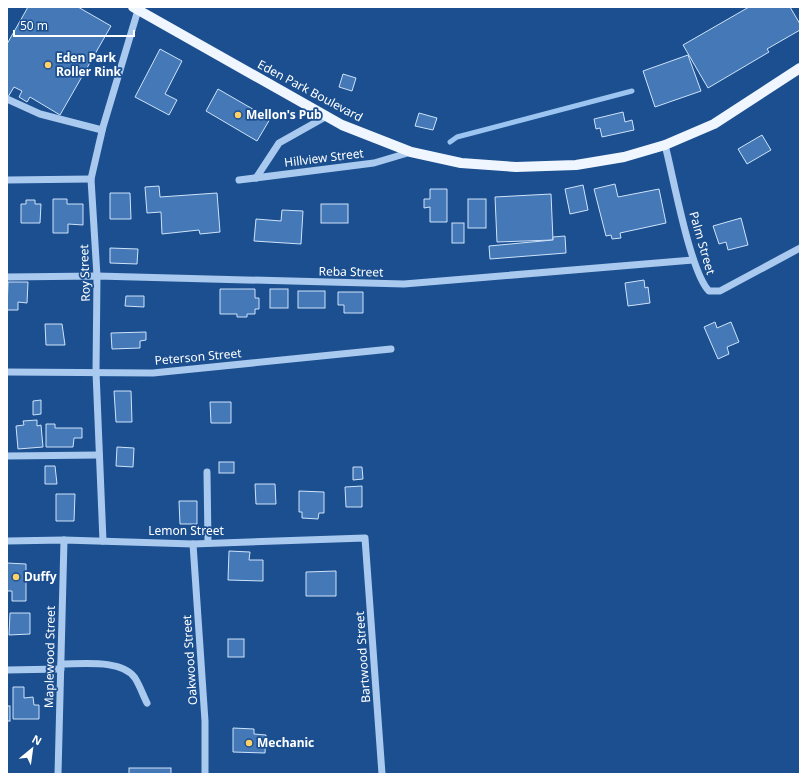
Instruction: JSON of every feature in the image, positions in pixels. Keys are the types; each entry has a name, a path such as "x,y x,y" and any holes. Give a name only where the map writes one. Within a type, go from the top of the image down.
{"main road":[{"name":"Eden Park Boulevard","path":"135,9 342,125 411,152 461,163 531,166 576,165 624,157 665,145 714,124 800,68"}],"street":[{"name":"Roy Street","path":"102,541 96,372 96,276 91,178 102,130 135,9"},
{"path":"7,99 40,114 102,130"},
{"path":"256,178 278,143 326,116"},
{"name":"Palm Street","path":"665,145 693,260 703,285 709,291 720,292 800,248"},
{"name":"Hillview Street","path":"239,180 374,163 411,152"},
{"path":"7,180 91,178"},
{"name":"Reba Street","path":"7,276 96,276 404,284 693,260"},
{"name":"Peterson Street","path":"7,372 153,373 391,349"},
{"path":"7,456 99,455"},
{"path":"208,472 208,543"},
{"name":"Lemon Street","path":"7,541 64,540 193,544 365,538"},
{"name":"Bartwood Street","path":"365,538 382,774"},
{"name":"Maplewood Street","path":"58,774 64,540"},
{"name":"Oakwood Street","path":"193,544 205,721 205,774"},
{"path":"7,670 108,664 125,669 134,677 147,703"}],"building":[{"name":"Eden Park Roller Rink","path":"28,7 78,7 111,26 60,115 30,97 27,102 19,97 22,91 14,87 8,97 7,96 7,44"},
{"path":"749,7 790,7 800,24 800,30 767,49 769,52 708,88 683,45"},
{"path":"160,49 182,61 165,94 177,100 169,115 135,97"},
{"path":"688,55 701,91 655,107 643,71"},
{"path":"343,74 356,78 352,91 339,87"},
{"name":"Mellon's Pub","path":"218,89 270,119 257,141 206,111"},
{"path":"623,112 625,122 632,120 634,130 602,137 600,128 596,129 594,119"},
{"path":"419,113 437,118 433,130 415,126"},
{"path":"762,135 771,150 747,164 738,149"},
{"path":"615,184 618,197 659,189 666,223 620,233 621,238 612,239 611,235 606,236 594,189"},
{"path":"583,185 588,210 570,214 565,189"},
{"path":"159,186 160,197 217,193 220,232 200,234 199,230 162,234 161,212 147,213 145,187"},
{"path":"430,189 447,189 447,222 430,222 430,207 424,208 424,199 430,199"},
{"path":"110,193 130,193 131,219 110,219"},
{"path":"551,194 553,240 497,242 495,197"},
{"path":"53,199 67,199 67,204 83,204 83,225 68,224 68,233 53,233"},
{"path":"468,199 486,199 486,228 468,228"},
{"path":"26,200 35,200 35,204 41,204 40,223 21,223 21,204 26,204"},
{"path":"321,204 348,204 348,223 321,223"},
{"path":"282,210 303,211 301,244 254,241 256,219 281,221"},
{"path":"741,218 748,245 728,250 726,242 719,244 713,226"},
{"path":"452,223 464,223 464,243 452,243"},
{"path":"565,236 566,253 490,259 489,246 553,240 553,237"},
{"path":"110,248 138,249 137,264 110,263"},
{"path":"644,280 645,288 648,287 650,303 628,306 625,283"},
{"path":"8,282 28,282 27,303 18,302 18,310 7,310"},
{"path":"220,289 255,289 255,298 259,298 259,309 255,309 255,314 247,314 247,317 237,317 237,314 220,314"},
{"path":"270,289 288,289 288,308 270,308"},
{"path":"298,291 325,291 325,308 298,308"},
{"path":"338,292 363,292 363,313 344,313 344,305 338,305"},
{"path":"126,296 144,296 144,307 125,306"},
{"path":"715,322 717,328 731,322 739,342 727,347 729,354 718,359 704,327"},
{"path":"45,324 62,324 65,345 46,345"},
{"path":"146,332 146,340 140,341 140,348 112,349 111,333"},
{"path":"114,391 131,391 132,422 116,422"},
{"path":"41,400 41,414 33,415 33,401"},
{"path":"210,402 231,402 231,423 211,423"},
{"path":"37,420 37,426 41,425 43,447 18,449 16,426 24,425 23,421"},
{"path":"46,424 55,424 55,428 82,428 82,438 74,438 73,447 46,447"},
{"path":"117,447 134,448 133,467 116,466"},
{"path":"219,462 234,462 234,473 219,473"},
{"path":"45,466 55,466 57,484 45,484"},
{"path":"353,467 362,467 363,479 353,480"},
{"path":"255,484 275,484 276,504 256,504"},
{"path":"362,486 362,507 346,507 345,487"},
{"path":"299,491 324,492 324,513 319,513 318,519 302,518 302,512 299,512"},
{"path":"56,494 75,494 74,521 56,521"},
{"path":"179,501 197,501 197,524 180,524"},
{"path":"229,551 250,552 249,560 263,560 263,581 228,580"},
{"name":"Duffy","path":"7,563 26,564 26,601 12,601 12,591 7,591"},
{"path":"336,571 336,596 306,596 306,572"},
{"path":"10,613 30,613 30,634 9,635"},
{"path":"228,639 244,639 244,657 228,657"},
{"path":"13,687 24,687 24,698 33,697 34,705 39,705 39,719 13,719"},
{"path":"7,706 10,706 10,721 7,721"},
{"name":"Mechanic","path":"233,728 254,729 254,734 266,735 265,753 233,752"},
{"path":"129,768 171,768 171,774 129,774"}],"waterway":[{"path":"450,142 457,137 632,91"}],"place":[{"name":"Eden Park Roller Rink","path":"48,65"},
{"name":"Mellon's Pub","path":"238,115"},
{"name":"Duffy","path":"16,577"},
{"name":"Mechanic","path":"249,743"}]}
